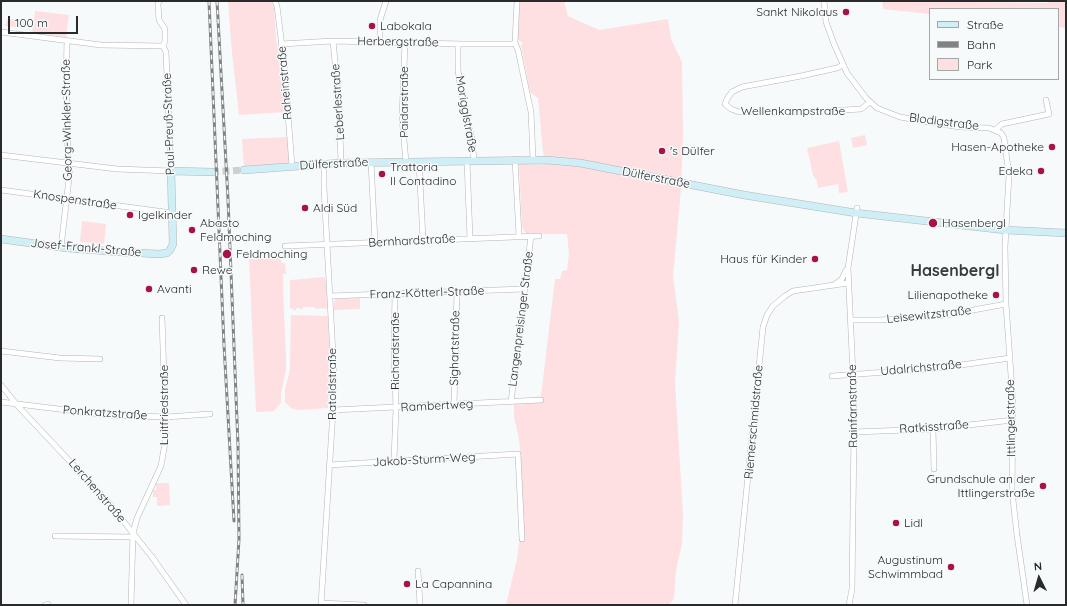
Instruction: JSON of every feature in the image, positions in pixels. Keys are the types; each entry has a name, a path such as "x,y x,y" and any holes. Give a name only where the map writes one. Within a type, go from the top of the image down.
{"main road":[{"name":"Dülferstraße","path":"244,170 341,163 533,159 580,163 744,195 1005,230 1066,233"},
{"path":"171,171 212,172"},
{"name":"Paul-Preuß-Straße","path":"170,250 172,244 171,171"},
{"name":"Josef-Frankl-Straße","path":"1,239 61,247 150,254 167,253 170,250"}],"street":[{"name":"Paul-Preuß-Straße","path":"159,1 159,20 165,29 165,41 163,46 166,50 171,171"},
{"name":"Raheinstraße","path":"276,1 292,166"},
{"path":"380,42 380,20 386,1"},
{"path":"517,1 515,43 518,50 531,112 533,159"},
{"name":"Blodigstraße","path":"824,1 825,14 831,35 843,65 856,86 870,102 880,109 900,117 960,127 980,127 995,130 1001,133 1004,138 1009,176 1005,230"},
{"path":"1,32 101,45 163,46"},
{"name":"Georg-Winkler-Straße","path":"61,247 70,170 68,158 66,84 67,41"},
{"name":"Herbergstraße","path":"281,44 333,41 458,44 515,43"},
{"name":"Leberlestraße","path":"333,41 339,103 341,163"},
{"name":"Paidarstraße","path":"404,42 402,118 406,162"},
{"name":"Morigglstraße","path":"458,44 458,70 462,98 472,139 470,238"},
{"name":"Wellenkampstraße","path":"843,65 837,68 742,88 732,92 726,99 725,104 731,109 739,112 808,112 855,110 865,107 870,102"},
{"path":"995,130 1002,124 1048,114 1046,100"},
{"path":"1,155 136,171 171,171"},
{"name":"Langenpreisinger Straße","path":"515,159 519,236"},
{"path":"371,162 375,242"},
{"path":"419,162 423,240"},
{"name":"Ratoldstraße","path":"321,604 334,374 326,245 324,164"},
{"name":"Knospenstraße","path":"1,190 172,213"},
{"name":"Rainfarnstraße","path":"849,605 852,589 854,432 848,268 857,210"},
{"name":"Ittlingerstraße","path":"1005,230 1006,304 1013,420 1012,493 1016,531 1028,605"},
{"name":"Langenpreisinger Straße","path":"511,402 531,236"},
{"name":"Bernhardstraße","path":"285,246 539,236"},
{"path":"834,286 842,279 848,268"},
{"name":"Riemerschmidstraße","path":"735,605 763,327 767,315 773,306 784,296 793,292 801,289 834,286 848,283"},
{"name":"Franz-Kötterl-Straße","path":"330,296 524,289"},
{"name":"Sighartstraße","path":"454,405 456,292"},
{"name":"Richardstraße","path":"394,461 396,408 394,349 395,294"},
{"name":"Leisewitzstraße","path":"851,320 880,320 946,316 1006,304"},
{"name":"Luitfriedstraße","path":"131,605 133,535 137,518 161,466 166,437 162,318"},
{"path":"1,351 60,358 100,359"},
{"name":"Udalrichstraße","path":"832,376 940,368 1010,358"},
{"name":"Lerchenstraße","path":"1,384 18,405 109,503 152,557 186,605"},
{"name":"Rambertweg","path":"333,410 542,400"},
{"name":"Ponkratzstraße","path":"1,402 108,415 166,417 210,414"},
{"name":"Ratkisstraße","path":"854,432 933,429 1013,420"},
{"path":"933,429 934,469"},
{"name":"Jakob-Sturm-Weg","path":"329,465 518,454 522,539"},
{"path":"55,536 133,535"},
{"path":"418,571 420,605"},
{"path":"321,604 364,605"}],"green space":[{"path":"228,1 272,1 274,7 276,40 282,68 286,112 239,115"},
{"path":"520,1 564,1 568,16 599,30 668,19 671,39 682,62 683,133 681,189 673,276 679,321 675,383 683,514 682,544 676,570 674,599 668,605 506,605 517,559 519,543 524,537 521,461 519,439 514,417 514,401 541,396 555,279 560,279 562,271 567,270 569,254 567,234 527,234 522,225 519,164 545,165 538,98 530,92 521,45 523,43 517,39"},
{"path":"882,1 1048,3 1048,1 1066,1 1066,28 1059,27 1059,8 929,8 929,14 883,9"},
{"path":"35,11 69,15 66,37 32,33"},
{"path":"7,20 25,20 23,28 5,26"},
{"path":"865,135 867,145 853,148 851,138"},
{"path":"287,137 290,159 287,164 244,168 242,139"},
{"path":"839,141 848,192 839,193 838,184 818,188 817,181 813,175 807,148"},
{"path":"82,221 106,224 104,244 80,242"},
{"path":"281,256 281,263 285,263 286,274 283,274 283,290 286,370 281,394 281,403 274,411 256,412 249,259"},
{"path":"324,277 326,281 326,309 303,307 302,310 296,308 296,311 290,308 291,280"},
{"path":"360,298 360,309 334,310 334,302 336,299"},
{"path":"291,315 328,316 330,375 328,408 298,410 291,408 285,402 285,388 290,371"},
{"path":"156,483 169,483 170,505 157,506 157,497 153,497 153,490 156,490"}],"tunnel":[{"path":"212,172 244,170"}],"railway":[{"path":"209,1 224,345 234,521"},
{"path":"217,1 228,199 238,445 239,539 235,605"},
{"path":"242,575 243,605"}],"place":[{"name":"Sankt Nikolaus","path":"846,12"},
{"name":"Labokala","path":"372,26"},
{"name":"Hasen-Apotheke","path":"1052,147"},
{"name":"'s Dülfer","path":"662,151"},
{"name":"Edeka","path":"1041,171"},
{"name":"Trattoria Il Contadino","path":"382,174"},
{"name":"Aldi Süd","path":"305,208"},
{"name":"Igelkinder","path":"130,215"},
{"name":"Hasenbergl","path":"933,223"},
{"name":"Abasto Feldmoching","path":"192,230"},
{"name":"Feldmoching","path":"227,254"},
{"name":"Haus für Kinder","path":"815,259"},
{"name":"Rewe","path":"194,270"},
{"name":"Avanti","path":"149,289"},
{"name":"Lilienapotheke","path":"996,295"},
{"name":"Grundschule an der Ittlingerstraße","path":"1043,486"},
{"name":"Lidl","path":"896,523"},
{"name":"Augustinum Schwimmbad","path":"951,567"},
{"name":"La Capannina","path":"407,584"}],"district":[{"name":"Hasenbergl","path":"955,271"}]}
